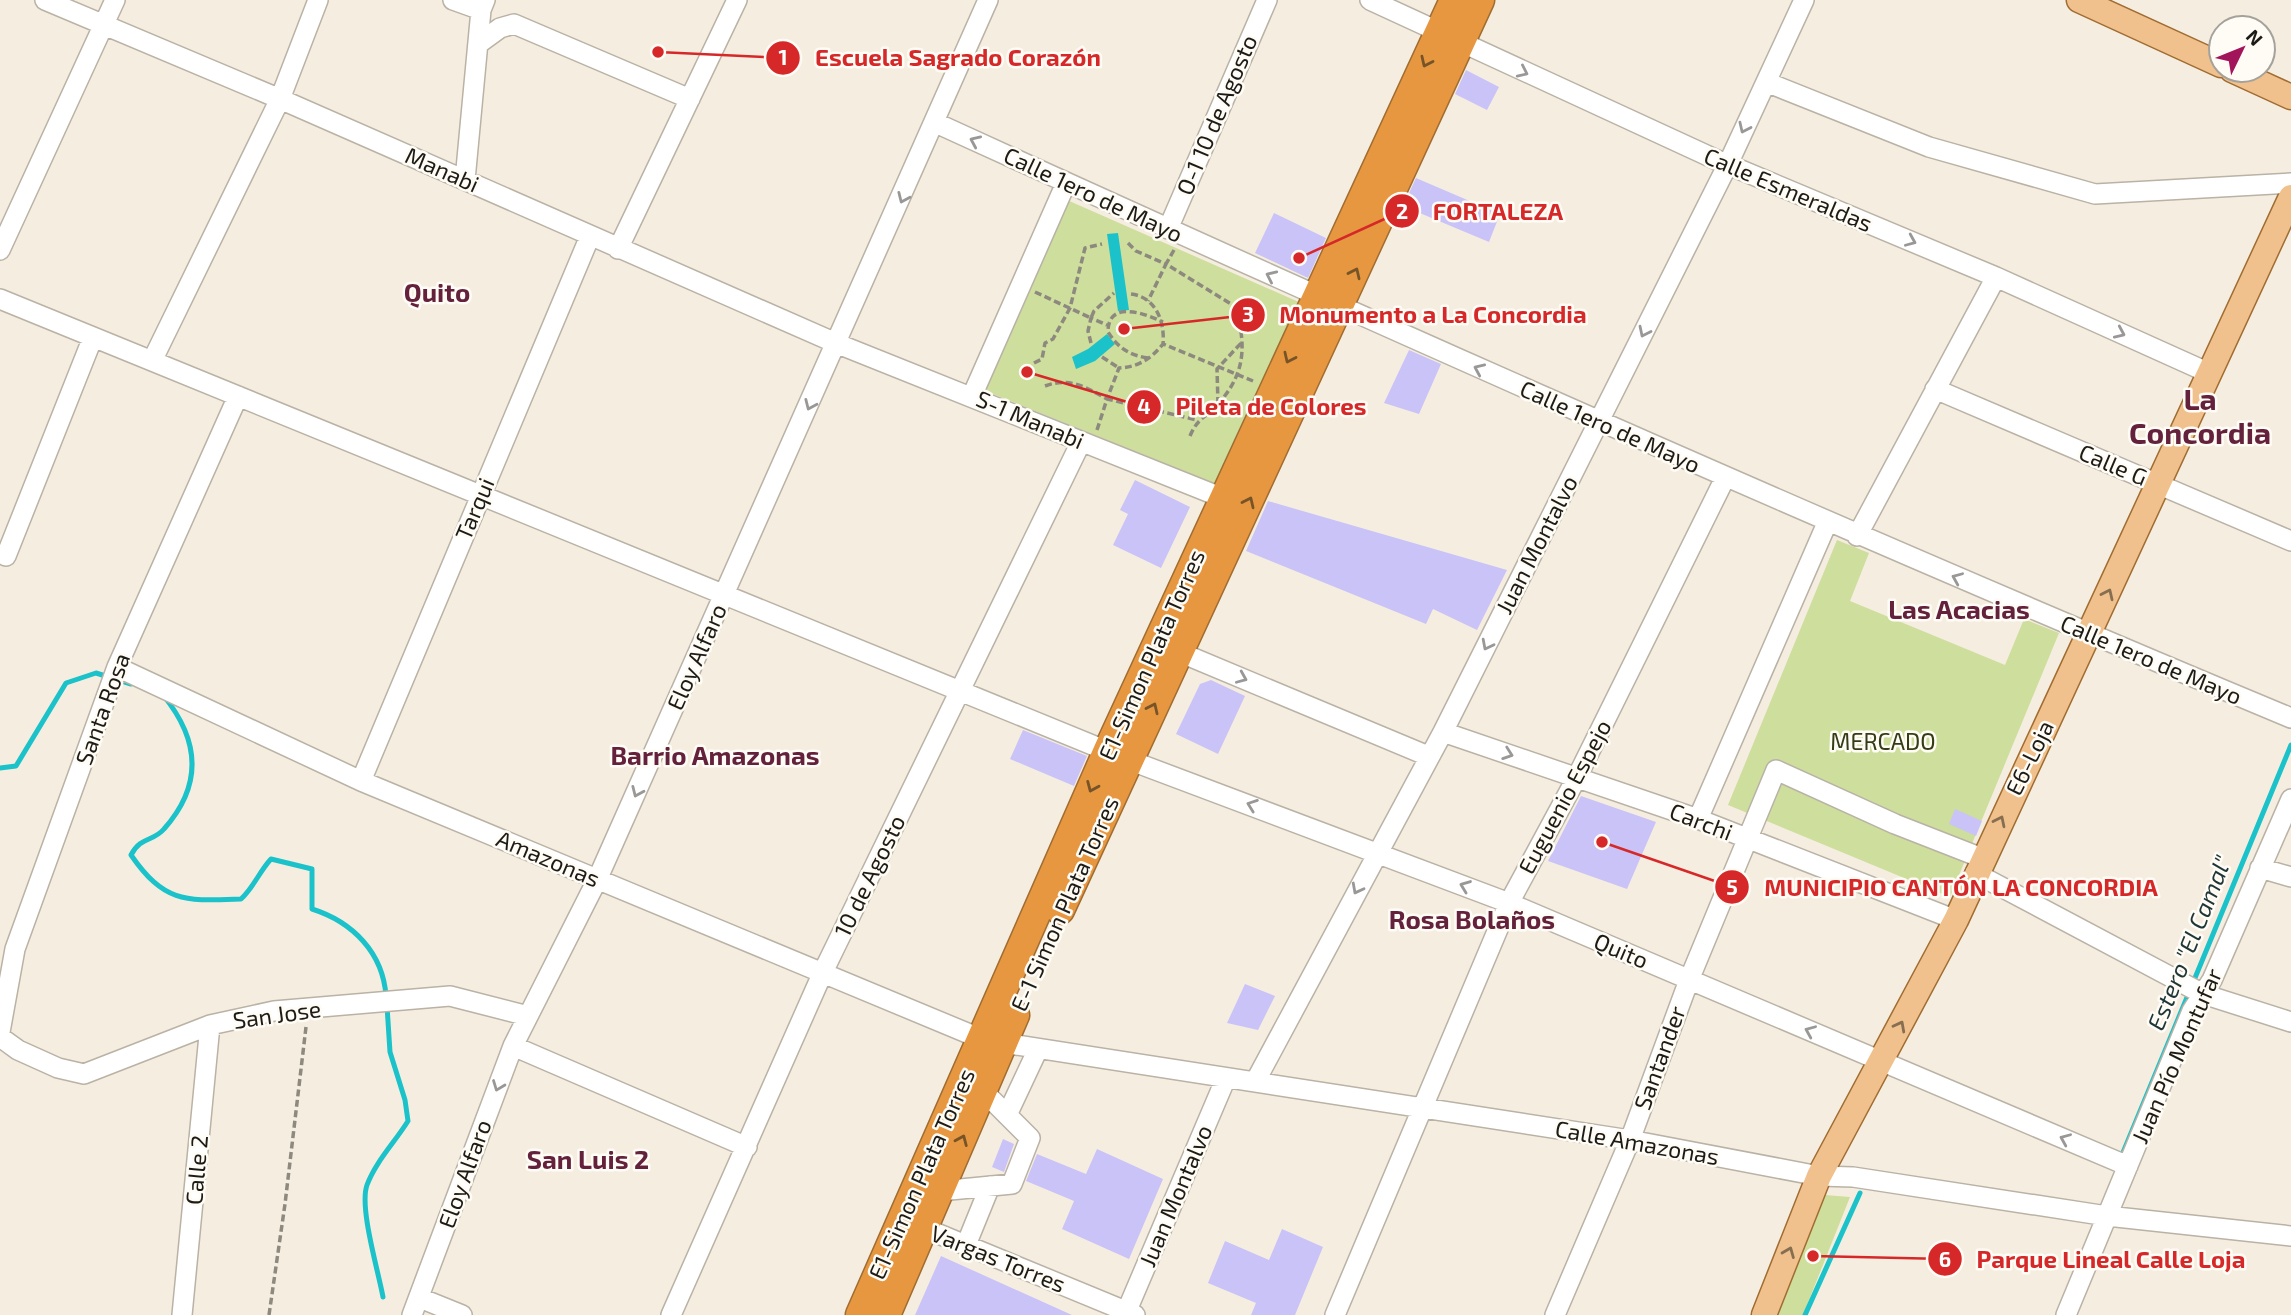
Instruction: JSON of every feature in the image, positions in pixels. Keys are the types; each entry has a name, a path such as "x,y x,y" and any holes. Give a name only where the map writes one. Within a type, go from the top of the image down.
{"highway":[{"name":"E1-Simon Plata Torres","path":"860,1315 913,1223 1119,755 1223,498 1274,390 1329,302 1451,38 1454,0"},
{"path":"1451,38 1480,0"},
{"path":"1119,755 1179,652 1329,302"},
{"path":"886,1315 913,1223 940,1191 983,1091 993,1042"}],"main road":[{"path":"2079,0 2207,59"},
{"path":"2263,84 2291,97"},
{"name":"E6-Loja","path":"1764,1315 1819,1177 1956,920 1979,866 2160,485 2291,197"}],"street":[{"name":"Manabi","path":"45,0 280,99 838,344"},
{"path":"0,250 116,0"},
{"path":"152,361 280,99 318,0"},
{"path":"453,0 483,5 465,180"},
{"path":"618,249 737,0"},
{"name":"Eloy Alfaro","path":"416,1307 513,1046 597,880 838,344 988,0"},
{"name":"O-1 10 de Agosto","path":"1168,229 1267,0"},
{"name":"Calle Esmeraldas","path":"1370,0 1728,164 1996,277 2209,373"},
{"name":"Juan Montalvo","path":"1255,1082 1443,732 1728,164 1804,0"},
{"path":"478,44 500,28 514,24 690,99"},
{"path":"1766,82 1929,147 2095,194 2291,183"},
{"name":"Calle 1ero de Mayo","path":"936,123 1329,302 1827,523 2291,718"},
{"path":"972,396 1066,183"},
{"name":"Tarqui","path":"361,781 590,236"},
{"path":"1857,536 1996,277"},
{"name":"Quito","path":"0,299 1119,755 1509,902 2128,1166"},
{"path":"6,556 93,337"},
{"name":"S-1 Manabi","path":"838,344 1088,439 1223,498"},
{"name":"Calle G","path":"1936,389 2291,541"},
{"name":"Santa Rosa","path":"0,1035 7,945 108,698 117,667 237,396"},
{"name":"10 de Agosto","path":"671,1315 823,972 1088,439"},
{"name":"Euguenio Espejo","path":"1335,1315 1509,902 1577,777 1725,478"},
{"path":"1698,819 1827,523"},
{"path":"1179,652 1428,756"},
{"name":"Amazonas","path":"117,667 361,781 993,1042"},
{"name":"Carchi","path":"1443,732 1698,819 1956,920"},
{"name":"Santander","path":"1555,1315 1630,1140 1689,980 1749,841 1776,769 1979,866"},
{"name":"Juan Pío Montufar","path":"2066,1315 2192,1011 2203,994 2291,799"},
{"path":"1979,866 2203,994 2291,1022"},
{"path":"2260,868 2291,877"},
{"name":"San Jose","path":"0,1035 18,1050 58,1068 84,1074 210,1025 274,1012 308,1011 384,999 450,996 528,1016"},
{"name":"Calle 2","path":"182,1315 210,1025"},
{"name":"Calle Amazonas","path":"993,1042 1630,1140 1819,1177 1853,1177 2107,1216 2291,1236"},
{"path":"513,1046 747,1147"},
{"path":"1007,1115 1038,1049"},
{"name":"Juan Montalvo","path":"1129,1314 1226,1078"},
{"path":"940,1191 1012,1184 1030,1138 983,1091"},
{"path":"965,1245 989,1186"},
{"name":"Vargas Torres","path":"913,1223 1129,1314"},
{"path":"416,1307 462,1315"}],"path":[{"path":"1128,243 1136,251 1166,264 1236,308 1244,340 1237,375 1217,405 1197,420 1190,436"},
{"path":"1034,363 1042,359 1045,343 1053,339 1070,308 1080,276 1082,254 1091,245 1102,244"},
{"path":"1148,301 1175,248"},
{"path":"1021,285 1108,326"},
{"path":"1091,344 1088,331 1094,311 1114,293"},
{"path":"1101,357 1119,368 1129,368 1149,358 1163,344 1163,322 1148,301 1131,294"},
{"path":"1236,308 1248,300"},
{"path":"1149,358 1134,356 1118,347 1108,332 1108,326 1114,316 1132,311 1163,322"},
{"path":"1217,405 1217,369 1244,340"},
{"path":"1163,344 1217,369 1274,390"},
{"path":"1088,439 1119,368"},
{"path":"1045,386 1075,383 1107,399 1197,420"},
{"path":"269,1315 308,1011"}],"green space":[{"path":"1067,200 1301,303 1221,486 983,390"},
{"name":"MERCADO","path":"1837,540 1869,553 1850,601 2005,665 2024,619 2059,633 1950,897 1728,805"},
{"path":"1825,1195 1850,1197 1803,1315 1775,1315"}],"water":[{"path":"1118,233 1129,310 1118,311 1107,234"},
{"path":"1107,334 1115,344 1095,361 1076,369 1072,357 1088,349"}],"building":[{"path":"1466,70 1499,87 1487,110 1455,94"},
{"path":"1416,178 1500,214 1489,242 1403,206"},
{"path":"1274,213 1326,238 1308,278 1255,253"},
{"path":"1409,350 1441,364 1419,414 1384,403"},
{"path":"1135,480 1190,507 1161,568 1113,545 1128,514 1120,510"},
{"path":"1268,501 1507,570 1477,630 1433,609 1426,624 1246,551"},
{"path":"1211,680 1245,696 1218,754 1176,734 1200,684"},
{"path":"1023,730 1087,756 1074,786 1010,759"},
{"path":"1581,796 1656,822 1627,889 1548,861"},
{"path":"1955,809 1982,821 1976,836 1949,824"},
{"path":"1245,984 1275,996 1258,1030 1227,1023"},
{"path":"1003,1139 1014,1144 1004,1172 992,1167"},
{"path":"1097,1149 1163,1179 1129,1259 1062,1229 1074,1201 1026,1181 1037,1154 1086,1174"},
{"path":"1282,1229 1323,1247 1295,1315 1251,1315 1256,1303 1208,1283 1225,1241 1269,1260"},
{"path":"941,1256 1072,1315 915,1315"}],"waterway":[{"path":"0,768 16,766 66,683 96,673 131,684"},
{"path":"163,695 184,728 190,745 191,778 186,795 164,829 139,845 131,855 155,883 166,891 191,899 241,899 271,859 312,869 312,909 340,922 363,941 379,966 386,996"},
{"name":"Estero \"El Camal\"","path":"2122,1155 2291,745"},
{"path":"383,1297 367,1223 365,1195 375,1168 408,1121 405,1100 390,1052 387,1006"},
{"name":"Estero \"El Camal\"","path":"1805,1315 1860,1193"}],"place":[{"name":"Escuela Sagrado Corazón","path":"658,52"},
{"name":"FORTALEZA","path":"1299,258"},
{"name":"Monumento a La Concordia","path":"1124,329"},
{"name":"Pileta de Colores","path":"1027,372"},
{"name":"MUNICIPIO CANTÓN LA CONCORDIA","path":"1602,842"},
{"name":"Parque Lineal Calle Loja","path":"1813,1256"}],"district":[{"name":"Quito","path":"437,293"},
{"name":"La Concordia","path":"2200,417"},
{"name":"Las Acacias","path":"1959,610"},
{"name":"Barrio Amazonas","path":"715,756"},
{"name":"Rosa Bolaños","path":"1472,920"},
{"name":"San Luis 2","path":"588,1160"}]}
